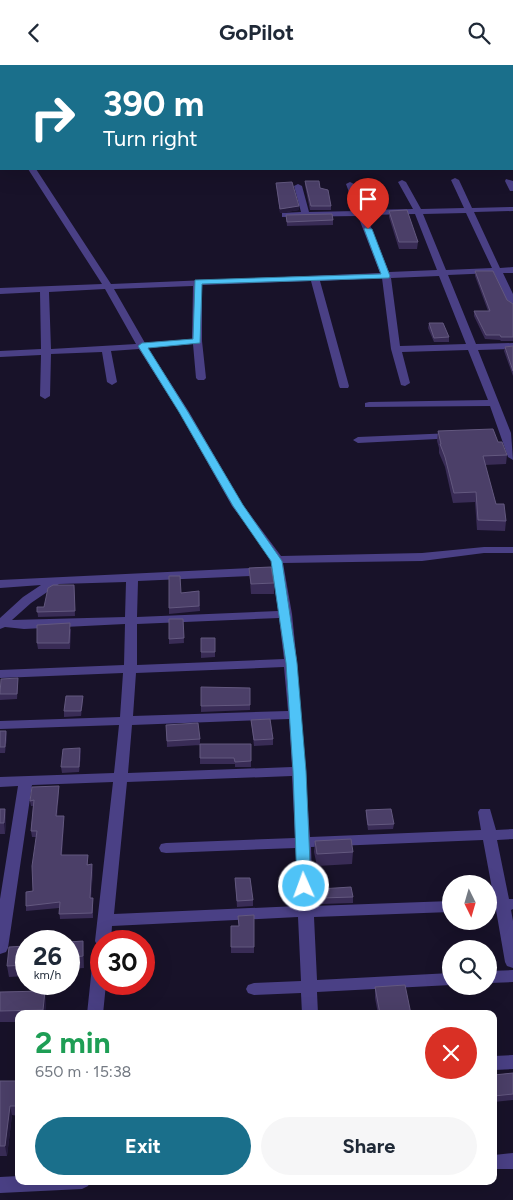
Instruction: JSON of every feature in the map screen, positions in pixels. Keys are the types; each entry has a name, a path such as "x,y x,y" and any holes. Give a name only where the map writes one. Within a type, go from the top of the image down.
{"street":[{"path":"33,170 108,287 142,346 184,412 238,506 277,565 286,614 300,771 310,1010"},
{"path":"455,180 513,304"},
{"path":"509,181 513,189"},
{"path":"402,183 419,213 494,403 501,434 513,457"},
{"path":"350,184 386,276 396,349 404,383"},
{"path":"298,186 306,215"},
{"path":"285,215 419,213 513,209"},
{"path":"0,291 513,270"},
{"path":"315,278 344,386"},
{"path":"198,282 197,341 201,379"},
{"path":"44,289 45,396"},
{"path":"0,355 106,349 197,341"},
{"path":"396,349 513,346"},
{"path":"106,349 112,382"},
{"path":"369,405 494,403"},
{"path":"358,440 466,435"},
{"path":"0,584 270,572 277,565 513,550"},
{"path":"104,930 122,777 130,669 132,577"},
{"path":"2,624 27,600 56,581"},
{"path":"2,624 24,625 286,614"},
{"path":"0,674 291,663"},
{"path":"0,725 295,715"},
{"path":"0,782 300,771"},
{"path":"0,949 6,879 26,781"},
{"path":"485,812 513,962"},
{"path":"166,848 513,834"},
{"path":"105,921 134,918 442,906"},
{"path":"497,977 513,976"},
{"path":"254,989 442,980"},
{"path":"95,1010 97,995"},
{"path":"497,1063 513,1062"},
{"path":"497,1162 513,1161"},
{"path":"0,1185 15,1184"}],"building":[{"path":"305,181 319,181 320,188 328,190 331,206 311,206"},
{"path":"292,182 299,206 280,209 276,183"},
{"path":"407,210 418,242 399,242 389,211"},
{"path":"332,214 333,220 287,222 286,215"},
{"path":"475,271 493,271 507,300 513,304 513,337 486,335 474,311 490,311"},
{"path":"429,323 443,323 449,337 434,338"},
{"path":"513,346 513,371 505,347"},
{"path":"493,429 498,442 502,442 507,455 483,456 496,504 504,504 506,521 478,520 476,492 454,493 438,431"},
{"path":"271,567 274,583 251,584 249,568"},
{"path":"169,576 180,576 181,593 199,591 199,606 169,608"},
{"path":"53,585 74,585 75,611 37,612 37,607 44,607 48,588"},
{"path":"169,619 183,619 184,638 169,639"},
{"path":"70,623 69,643 37,643 37,625"},
{"path":"201,638 215,638 215,652 201,652"},
{"path":"18,678 17,694 0,694 1,679"},
{"path":"201,687 250,688 250,705 201,706"},
{"path":"66,696 83,696 81,711 64,711"},
{"path":"270,719 273,739 254,740 251,720"},
{"path":"198,723 200,739 167,741 166,725"},
{"path":"0,731 6,731 5,747 0,747"},
{"path":"200,744 251,744 251,761 235,762 234,758 200,758"},
{"path":"80,748 79,767 61,767 63,749"},
{"path":"59,786 56,816 64,816 61,855 88,855 87,865 92,864 90,898 93,898 92,913 59,914 60,902 26,906 26,892 33,891 32,866 37,831 31,831 34,800 30,801 32,787"},
{"path":"0,809 5,809 4,823 0,823"},
{"path":"391,809 394,824 368,825 366,810"},
{"path":"351,839 353,852 317,854 315,841"},
{"path":"235,878 250,878 253,900 237,901"},
{"path":"351,887 353,897 321,898 320,889"},
{"path":"254,915 254,947 231,947 231,926 239,926 238,916"},
{"path":"80,941 83,941 83,956 80,956"},
{"path":"9,947 15,947 15,966 7,966"},
{"path":"405,985 410,1010 379,1010 375,987"},
{"path":"0,992 15,992 15,995 45,995 43,1010 0,1011"},
{"path":"513,1073 513,1094 497,1096 497,1075"},
{"path":"0,1081 15,1081 15,1106 10,1106 5,1146 0,1146"}],"route":[{"path":"304,886 298,744 286,614 277,561 238,506 184,412 142,346 197,341 198,282 386,276 368,229"}]}
